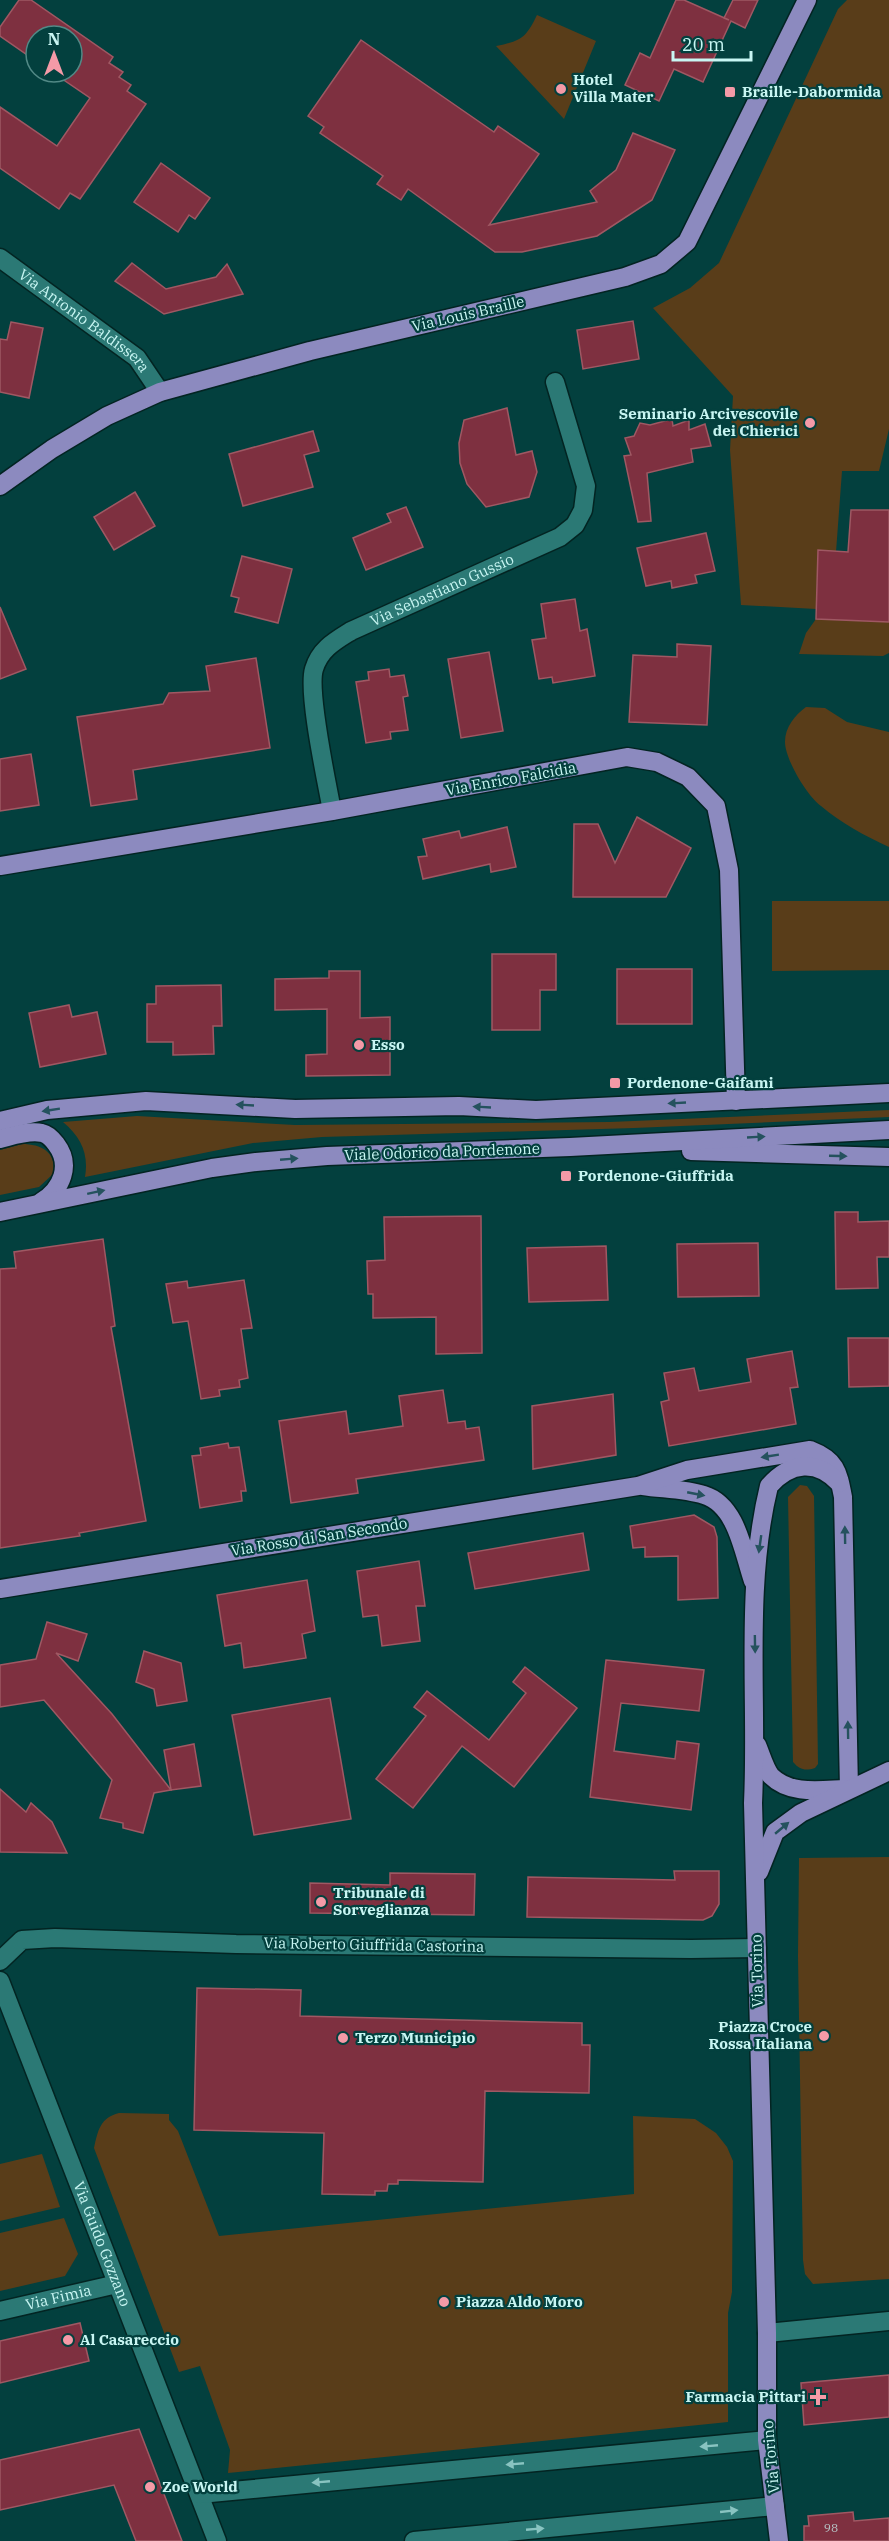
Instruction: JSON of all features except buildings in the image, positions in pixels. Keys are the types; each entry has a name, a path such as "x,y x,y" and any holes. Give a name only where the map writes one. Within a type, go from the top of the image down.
{"main road":[{"name":"Via Louis Braille","path":"0,486 52,449 107,416 160,392 310,351 625,277 661,264 687,242 807,0"},
{"name":"Via Enrico Falcidia","path":"0,866 332,811 627,757 657,762 688,777 716,806 729,870 735,1101"},
{"path":"0,1121 57,1109 146,1101 295,1109 459,1106 536,1110 889,1092"},
{"name":"Viale Odorico da Pordenone","path":"0,1212 212,1168 256,1162 327,1156 570,1147 889,1130"},
{"path":"0,1139 43,1133 54,1141 63,1154 65,1167 61,1180 51,1196 39,1203"},
{"path":"570,1147 889,1157"},
{"path":"638,1486 687,1470 810,1450 827,1457 835,1468 844,1516 849,1789"},
{"name":"Via Torino","path":"779,2541 767,2440 767,2333 753,1803 756,1743 754,1585 769,1486 779,1476 793,1468 806,1466 829,1472 840,1485"},
{"path":"638,1486 704,1495 720,1503 731,1517 754,1585"},
{"name":"Via Rosso di San Secondo","path":"0,1589 638,1486"},
{"path":"756,1743 770,1775 786,1786 803,1790 849,1789"},
{"path":"756,1880 775,1832 801,1814 889,1771"}],"street":[{"name":"Via Antonio Baldissera","path":"0,258 137,358 160,392"},
{"name":"Via Sebastiano Gussio","path":"332,811 312,691 314,670 326,647 351,631 560,537 575,525 583,510 586,486 555,382"},
{"name":"Via Roberto Giuffrida Castorina","path":"0,1961 22,1940 55,1938 302,1944 757,1948"},
{"name":"Via Guido Gozzano","path":"1,1986 217,2541"},
{"name":"Via Fimia","path":"0,2311 117,2284"},
{"path":"767,2333 889,2322"},
{"path":"200,2494 767,2440"},
{"path":"414,2541 775,2506"}],"shaded area":[{"name":"Seminario Arcivescovile dei Chierici","path":"847,0 889,0 889,429 879,471 842,471 836,552 818,551 816,609 741,605 730,450 733,396 653,308 690,288 719,263 838,9"},
{"path":"537,15 596,41 564,119 496,46 517,40 526,34"},
{"path":"816,619 889,622 889,653 883,656 799,654 806,633"},
{"path":"806,707 825,708 847,722 889,732 889,847 854,829 829,812 815,801 798,777 786,749 785,737 791,722"},
{"path":"772,901 889,901 889,970 772,971"},
{"path":"889,1110 889,1117 634,1128 322,1137 253,1143 85,1177 85,1153 75,1134 63,1122 137,1116 295,1125 610,1122"},
{"path":"22,1144 46,1151 53,1160 53,1174 39,1187 0,1195 0,1150"},
{"path":"800,1485 807,1486 814,1496 818,1764 815,1768 805,1770 793,1762 788,1497"},
{"path":"889,1857 889,2279 813,2284 805,2274 803,2260 798,1956 799,1858"},
{"name":"Piazza Aldo Moro","path":"119,2113 169,2114 169,2120 178,2131 219,2236 634,2194 633,2116 695,2119 716,2133 727,2147 733,2161 732,2292 728,2313 728,2422 228,2473 230,2450 200,2366 179,2372 94,2148 101,2126 108,2118"},
{"path":"42,2154 60,2207 0,2221 0,2164"},
{"path":"64,2218 78,2254 65,2276 0,2291 0,2233"}],"place":[{"name":"Hotel Villa Mater","path":"561,89"},
{"name":"Braille-Dabormida","path":"730,92"},
{"name":"Seminario Arcivescovile dei Chierici","path":"810,423"},
{"name":"Esso","path":"359,1045"},
{"name":"Pordenone-Gaifami","path":"615,1083"},
{"name":"Pordenone-Giuffrida","path":"566,1176"},
{"name":"Tribunale di Sorveglianza","path":"321,1902"},
{"name":"Piazza Croce Rossa Italiana","path":"824,2036"},
{"name":"Terzo Municipio","path":"343,2038"},
{"name":"Piazza Aldo Moro","path":"444,2302"},
{"name":"Al Casareccio","path":"68,2340"},
{"name":"Farmacia Pittari","path":"818,2397"},
{"name":"Zoe World","path":"150,2487"}]}
